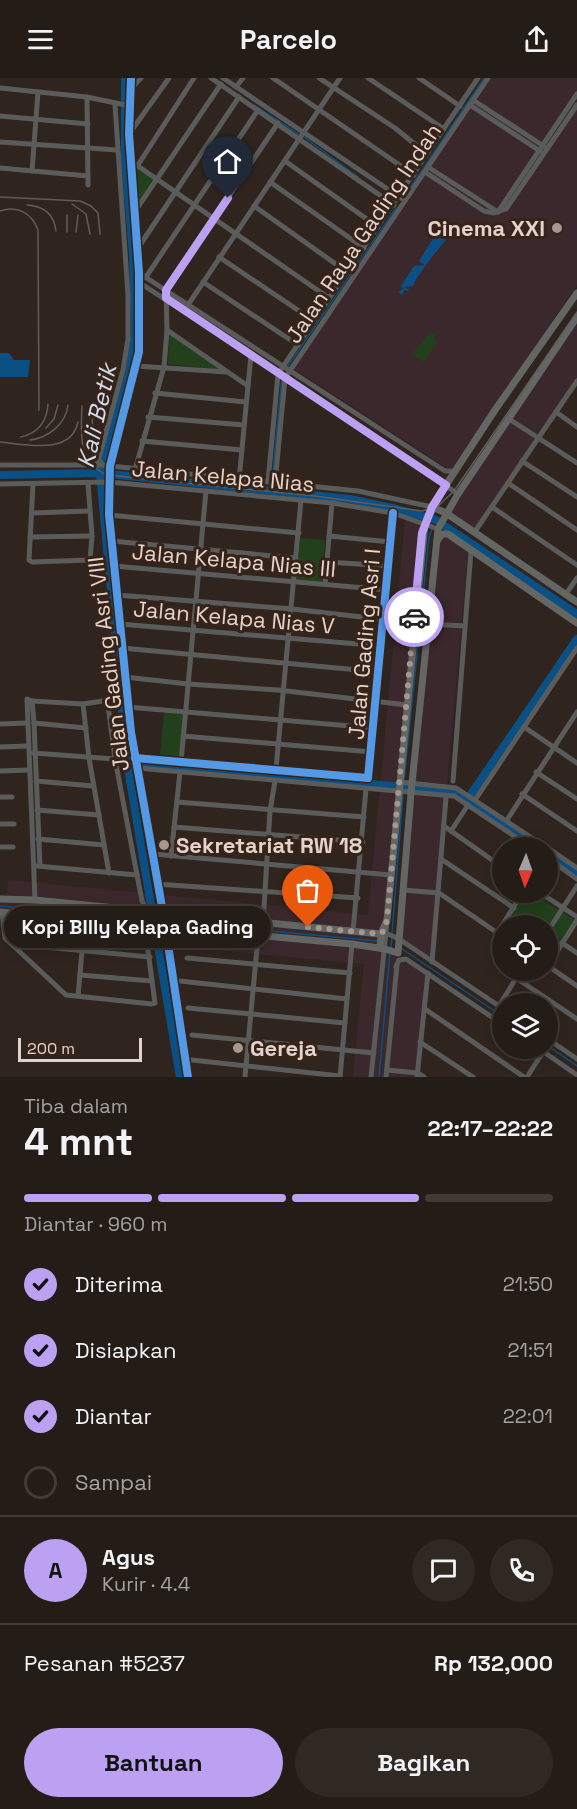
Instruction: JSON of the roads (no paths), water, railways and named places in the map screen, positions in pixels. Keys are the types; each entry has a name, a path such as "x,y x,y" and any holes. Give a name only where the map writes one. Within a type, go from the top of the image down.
{"main road":[{"path":"397,952 436,543 432,507 577,294"},
{"path":"435,522 458,494 576,322"},
{"path":"384,941 414,623 435,522 432,507"},
{"path":"435,522 474,533 577,602"},
{"path":"436,543 445,533 577,623"},
{"path":"0,900 35,900 258,937 352,945 384,941"},
{"path":"1,912 158,921 263,922 353,931 384,941 397,952"}],"street":[{"name":"Jalan Gading Asri VIII","path":"131,78 129,134 135,164 135,211 140,273 136,366 109,468 108,481 111,541 128,707 135,759 153,854 158,921"},
{"path":"130,92 141,78"},
{"path":"129,134 169,78"},
{"path":"194,78 135,164 237,232 329,298"},
{"path":"211,78 236,87 399,209"},
{"path":"236,87 243,78"},
{"path":"273,78 414,175"},
{"path":"319,78 395,128 428,154"},
{"path":"188,305 340,78"},
{"path":"368,78 444,129"},
{"path":"419,78 460,106"},
{"path":"468,78 477,81"},
{"name":"Jalan Raya Gading Indah","path":"278,374 393,204 401,199 426,169 488,78"},
{"path":"222,81 258,110 401,199"},
{"path":"135,211 222,81"},
{"name":"Jalan Raya Gading Indah","path":"275,483 285,378 399,209 401,199 414,175 477,81"},
{"path":"0,88 129,105"},
{"path":"32,171 38,92"},
{"path":"496,213 506,209 577,94"},
{"path":"138,249 239,97"},
{"path":"87,98 88,185"},
{"path":"472,103 543,149"},
{"path":"99,465 123,370 128,339 128,295 116,105"},
{"path":"496,213 577,105"},
{"path":"146,277 258,110"},
{"path":"0,116 88,124"},
{"path":"135,470 148,417 164,367 167,330 166,290 278,123"},
{"path":"0,142 117,149"},
{"path":"285,161 378,226"},
{"path":"0,168 88,176"},
{"path":"426,169 496,213"},
{"path":"270,182 364,248"},
{"path":"254,206 347,272"},
{"path":"219,257 314,321"},
{"path":"140,273 445,471 455,471"},
{"path":"203,282 298,345"},
{"path":"140,283 166,298 458,494"},
{"path":"167,330 248,386"},
{"path":"239,480 251,355"},
{"path":"136,366 230,373"},
{"path":"268,482 278,374"},
{"path":"474,533 577,381"},
{"path":"570,392 577,396"},
{"path":"156,393 246,402"},
{"path":"342,415 348,407"},
{"path":"348,420 354,411"},
{"path":"556,412 577,427"},
{"path":"148,417 244,425"},
{"path":"509,418 577,463"},
{"path":"142,441 242,450"},
{"path":"522,461 577,497"},
{"name":"Jalan Kelapa Nias","path":"0,465 99,465 109,468 369,493 432,507"},
{"name":"Jalan Kelapa Nias","path":"0,484 108,481 332,503 435,522"},
{"path":"33,484 30,561 90,560 92,536 88,483"},
{"path":"508,483 577,530"},
{"path":"181,762 206,491"},
{"path":"135,759 276,769 301,500"},
{"path":"324,584 332,503"},
{"path":"492,507 577,565"},
{"path":"32,513 89,511"},
{"name":"Jalan Gading Asri I","path":"276,769 368,778 385,620 393,513"},
{"path":"110,515 299,533"},
{"path":"30,537 92,536"},
{"path":"329,536 391,542"},
{"path":"111,541 296,558"},
{"path":"453,781 471,551"},
{"path":"327,562 390,566"},
{"name":"Jalan Kelapa Nias III","path":"114,566 387,590"},
{"path":"566,594 577,578"},
{"path":"117,595 292,609 414,623"},
{"name":"Jalan Kelapa Nias V","path":"120,624 382,646"},
{"path":"428,624 465,626"},
{"path":"122,648 380,672"},
{"path":"473,798 577,648"},
{"path":"125,677 188,684 284,690 406,705"},
{"path":"37,866 28,770 32,701 83,704 103,701 108,705 115,759 142,901 158,921 188,1077"},
{"path":"83,704 93,786 110,873"},
{"path":"128,707 374,728"},
{"path":"507,820 577,712"},
{"path":"30,723 30,750 36,781 38,839 35,900"},
{"path":"0,724 30,723 86,728"},
{"path":"524,727 577,763"},
{"path":"183,736 372,752"},
{"path":"0,747 115,759"},
{"path":"137,768 366,789 411,788 454,796 516,837"},
{"path":"0,771 28,770"},
{"path":"171,856 180,772"},
{"path":"536,772 577,799"},
{"path":"36,781 93,786"},
{"path":"263,922 270,811 275,781"},
{"path":"400,787 451,786 531,837"},
{"path":"353,931 358,898 366,789"},
{"path":"522,794 577,831"},
{"path":"0,797 12,797"},
{"path":"432,962 446,798"},
{"path":"177,802 364,817"},
{"path":"451,831 468,805"},
{"path":"37,810 99,815"},
{"path":"0,824 14,824"},
{"path":"444,826 492,860"},
{"path":"174,827 363,842"},
{"path":"38,839 104,845"},
{"path":"0,847 13,847"},
{"path":"153,854 391,875"},
{"path":"558,855 577,868"},
{"path":"441,859 514,908"},
{"path":"558,865 577,879"},
{"path":"37,866 137,875"},
{"path":"156,884 358,898"},
{"path":"558,915 577,886"},
{"path":"403,890 439,893 492,929"},
{"path":"510,915 517,903"},
{"path":"556,903 577,918 558,950"},
{"path":"1,912 3,931 13,945 66,995 155,1003 148,945 158,921"},
{"path":"245,1077 258,937"},
{"path":"371,1077 384,941 398,939 492,1001"},
{"path":"562,943 577,953"},
{"path":"13,945 150,957"},
{"path":"192,1060 340,1077 352,945"},
{"path":"78,996 82,951"},
{"path":"397,952 387,1074 424,1077"},
{"path":"187,958 350,973"},
{"path":"396,967 399,960 404,958 492,1017"},
{"path":"417,1075 429,973"},
{"path":"558,973 577,986"},
{"path":"80,975 152,981"},
{"path":"180,981 347,999"},
{"path":"520,981 577,1020"},
{"path":"188,1008 345,1023"},
{"path":"424,1009 526,1077 536,1059"},
{"path":"192,1035 374,1053"},
{"path":"420,1042 473,1077"},
{"path":"558,1046 577,1059"},
{"path":"553,1059 577,1076"}],"water":[{"path":"436,234 444,239 444,235 449,236 423,269 413,286 405,287 410,291 404,290 402,295 398,292 403,289 401,286 414,266 425,265 419,261"},
{"path":"0,353 9,353 14,360 30,360 28,377 0,377"}],"waterway":[{"name":"Kali Betik","path":"125,78 125,158 133,254 135,332 129,374 100,473 127,763 180,1077"},
{"path":"404,197 484,78"},
{"path":"254,105 300,135"},
{"path":"304,137 358,177"},
{"path":"288,366 396,208"},
{"path":"272,480 282,377"},
{"path":"0,475 100,473 350,499 397,509 436,520 577,614"},
{"path":"270,492 271,485"},
{"path":"404,780 429,537 432,529"},
{"path":"467,800 577,639"},
{"name":"Kali Betik","path":"127,763 452,791 522,837"},
{"path":"392,933 403,794"},
{"name":"Kali Betik","path":"558,861 577,873"},
{"path":"0,906 148,920"},
{"path":"153,920 378,941"},
{"path":"391,948 392,937"},
{"path":"402,949 492,1009"},
{"path":"379,1077 390,952"},
{"path":"558,1053 577,1066"}],"tram line":[{"path":"0,197 80,201 91,206 98,213 100,234"},
{"path":"72,204 86,214 90,234"},
{"path":"27,205 47,212 53,220 56,231"},
{"path":"0,211 12,209 23,212 32,219 38,230 39,410"},
{"path":"67,215 67,232"},
{"path":"76,232 78,215"},
{"path":"82,406 82,436 86,455 90,463 107,475 315,496 422,511 437,507 454,491 577,312"},
{"path":"21,437 32,433 44,421 48,404"},
{"path":"46,428 54,419 58,405"},
{"path":"30,440 37,439 55,429 64,418 68,405"},
{"path":"92,406 93,448 106,467"},
{"path":"0,442 34,446 57,444 74,433 78,422"}],"place":[{"name":"Cinema XXI","path":"557,228"},
{"name":"Sekretariat RW 18","path":"164,845"},
{"name":"Kopi BIlly Kelapa Gading","path":"308,927"},
{"name":"Gereja","path":"238,1048"}]}
